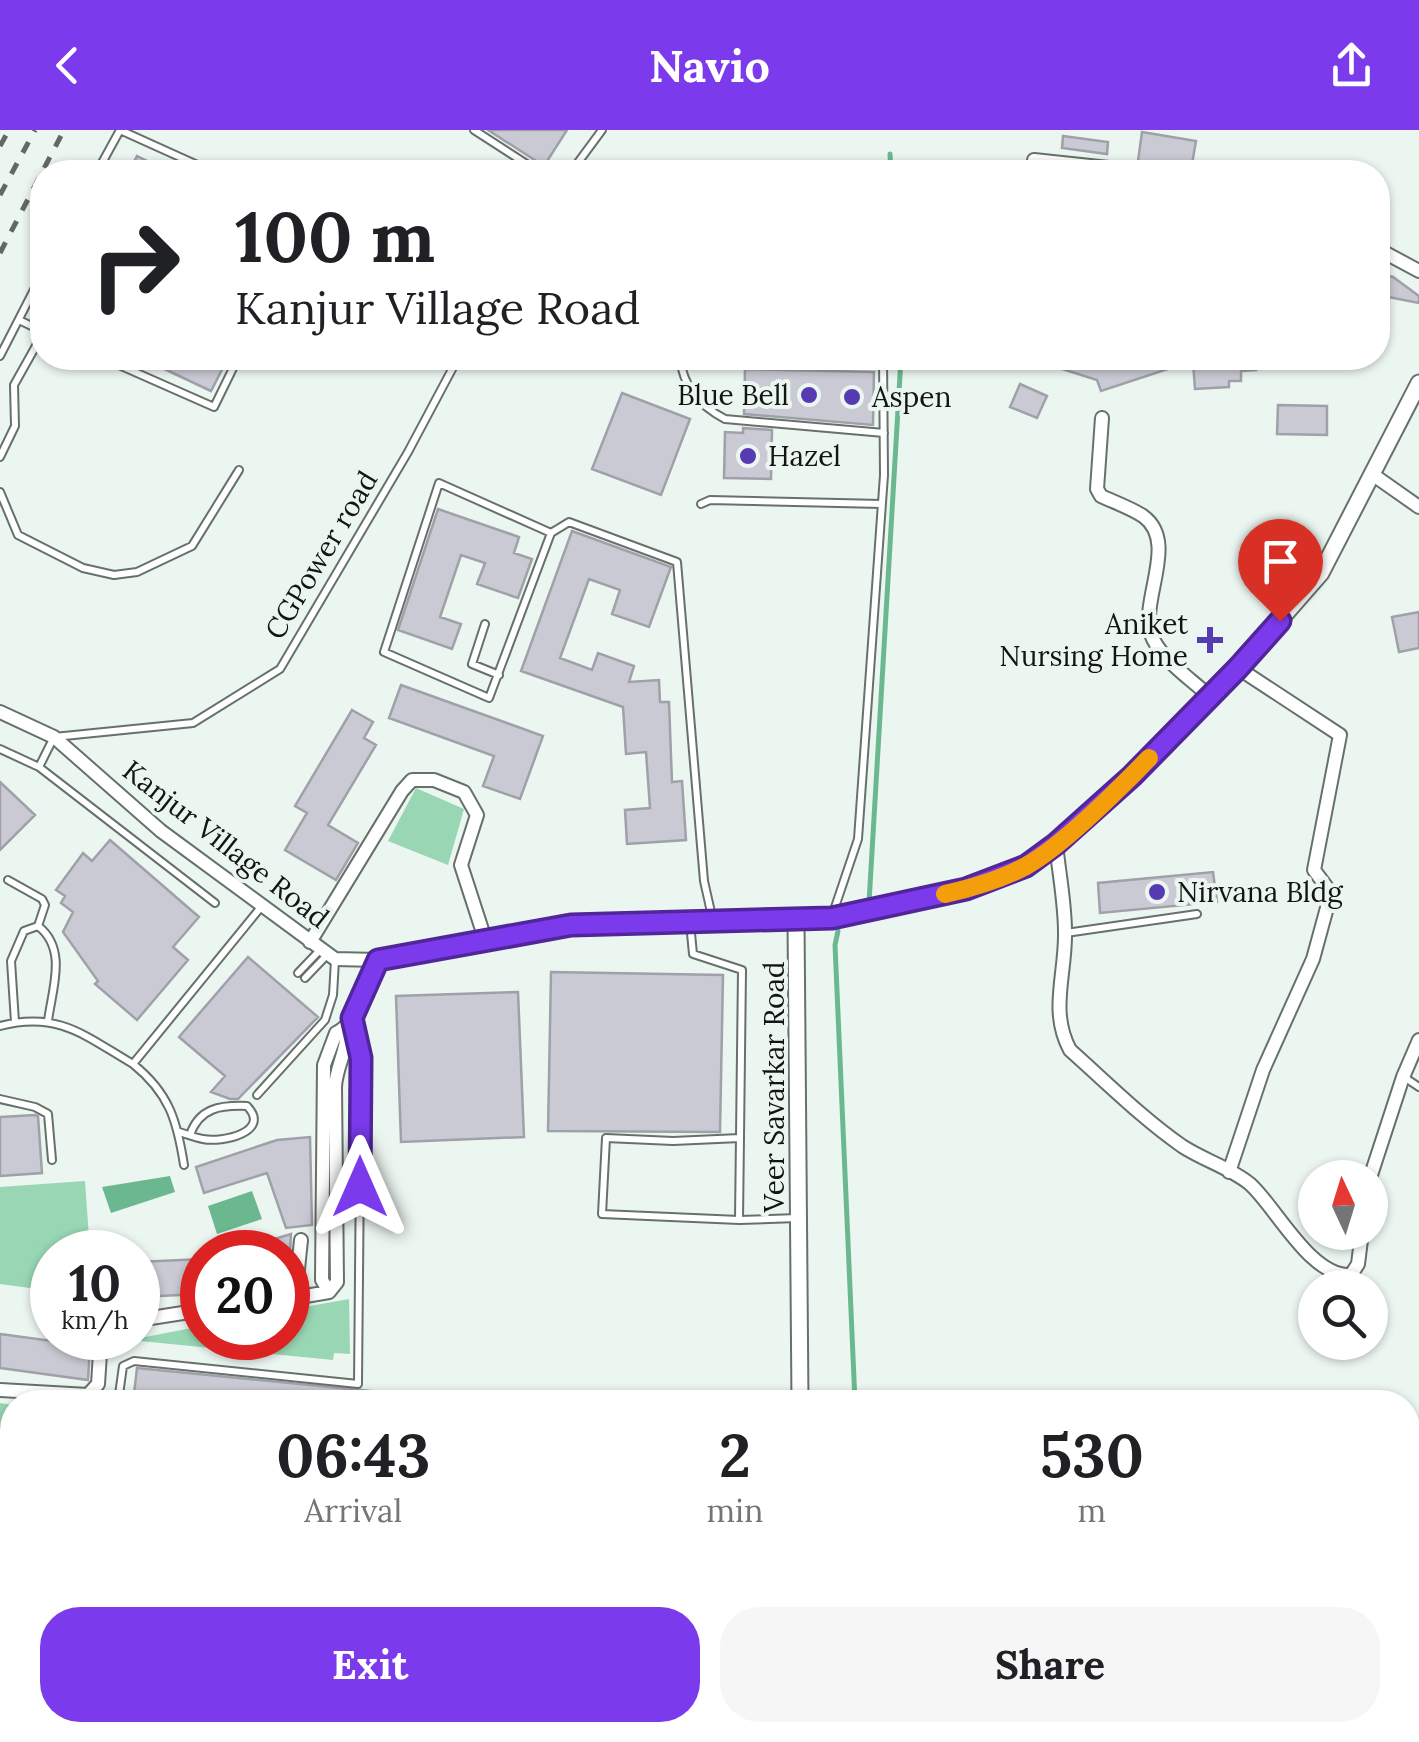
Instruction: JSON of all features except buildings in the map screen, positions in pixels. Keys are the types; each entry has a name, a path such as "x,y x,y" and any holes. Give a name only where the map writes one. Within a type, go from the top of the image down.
{"street":[{"path":"1390,256 1419,271"},
{"name":"Veer Savarkar Road","path":"800,1390 796,926 966,889 1026,866 1056,844 1132,776 1238,668 1321,573 1419,382"},
{"path":"1102,418 1097,489 1101,496 1144,517 1157,536 1149,611 1152,636 1158,648 1209,696"},
{"path":"1372,474 1419,507"},
{"path":"1229,1172 1264,1070 1313,959 1331,893 1314,870 1340,735 1238,668"},
{"name":"Kanjur Village Road","path":"0,712 54,737 161,831 324,951 378,960 571,925 713,922 796,926"},
{"path":"324,951 402,791 412,780 434,780 464,792 477,815 461,864 486,939"},
{"path":"1056,844 1065,933 1058,1002 1060,1031 1070,1050 1174,1140 1249,1183 1298,1241"},
{"path":"310,1295 328,1292 337,1282 324,1064 336,1033 349,1023 378,960"},
{"path":"1376,1160 1402,1077 1419,1040"},
{"path":"1309,1250 1340,1276 1350,1275 1358,1264 1360,1250"},
{"path":"95,1390 100,1360"}],"lane":[{"path":"104,160 120,130 186,160"},
{"path":"474,130 520,160"},
{"path":"580,160 602,130"},
{"path":"0,356 30,298"},
{"path":"19,320 30,325"},
{"path":"0,457 15,426 14,386 30,358"},
{"path":"132,370 214,406 232,370"},
{"name":"CGPower road","path":"54,737 193,722 280,669 452,370"},
{"path":"681,370 706,409 725,419 884,433"},
{"path":"832,918 858,839 882,504 882,370"},
{"path":"0,492 18,535 83,568 125,574 167,560 192,546 240,470"},
{"path":"551,532 438,483 384,652 488,698 551,532 569,522 677,562 704,881 713,922"},
{"path":"700,504 710,500 882,504"},
{"path":"485,624 472,664 499,674"},
{"path":"39,767 54,737"},
{"path":"0,748 39,767 215,902"},
{"path":"8,880 42,899 45,905 38,926"},
{"path":"133,1064 261,907"},
{"path":"1065,933 1196,914"},
{"path":"690,923 694,954 742,970 738,1220"},
{"path":"38,926 55,946 57,957 48,1020"},
{"path":"16,1022 11,961 24,930 38,926"},
{"path":"301,975 324,951"},
{"path":"257,1095 325,1020 333,994 324,951"},
{"path":"0,1026 48,1020 88,1036 133,1064 167,1100 179,1132 184,1164"},
{"path":"119,1390 121,1370 134,1361 360,1386 361,1058 349,1023"},
{"path":"1402,1077 1419,1087"},
{"path":"0,1099 48,1114 52,1160"},
{"path":"179,1132 205,1140 230,1139 249,1131 253,1112 247,1106 207,1112 196,1120 190,1135"},
{"path":"740,1138 606,1138 602,1214 738,1220 800,1218"}],"shaded area":[{"path":"416,788 464,809 448,865 388,841"},
{"path":"170,1176 175,1192 111,1213 102,1187"},
{"path":"85,1181 88,1230 30,1230 30,1288 0,1284 0,1187"},
{"path":"252,1191 262,1219 229,1230 216,1230 208,1206"},
{"path":"349,1299 350,1354 334,1353 333,1360 310,1358 310,1306"},
{"path":"180,1330 180,1345 160,1343 160,1334"}],"waterway":[{"path":"890,154 890,160"},
{"path":"869,903 900,370"},
{"path":"838,931 835,945 854,1390"}],"railway":[{"path":"0,146 9,130"},
{"path":"0,195 35,130"},
{"path":"48,160 64,130"},
{"path":"0,253 30,195"}],"slow traffic":[{"path":"945,894 1026,866 1056,844 1149,758"}],"place":[{"name":"Blue Bell","path":"809,395"},
{"name":"Aspen","path":"852,397"},
{"name":"Hazel","path":"748,456"},
{"name":"Aniket Nursing Home","path":"1210,640"},
{"name":"Nirvana Bldg","path":"1157,892"}],"route":[{"path":"360,1187 361,1058 352,1018 378,960 571,925 832,918 966,889 1026,866 1056,844 1132,776 1280,621"}]}
